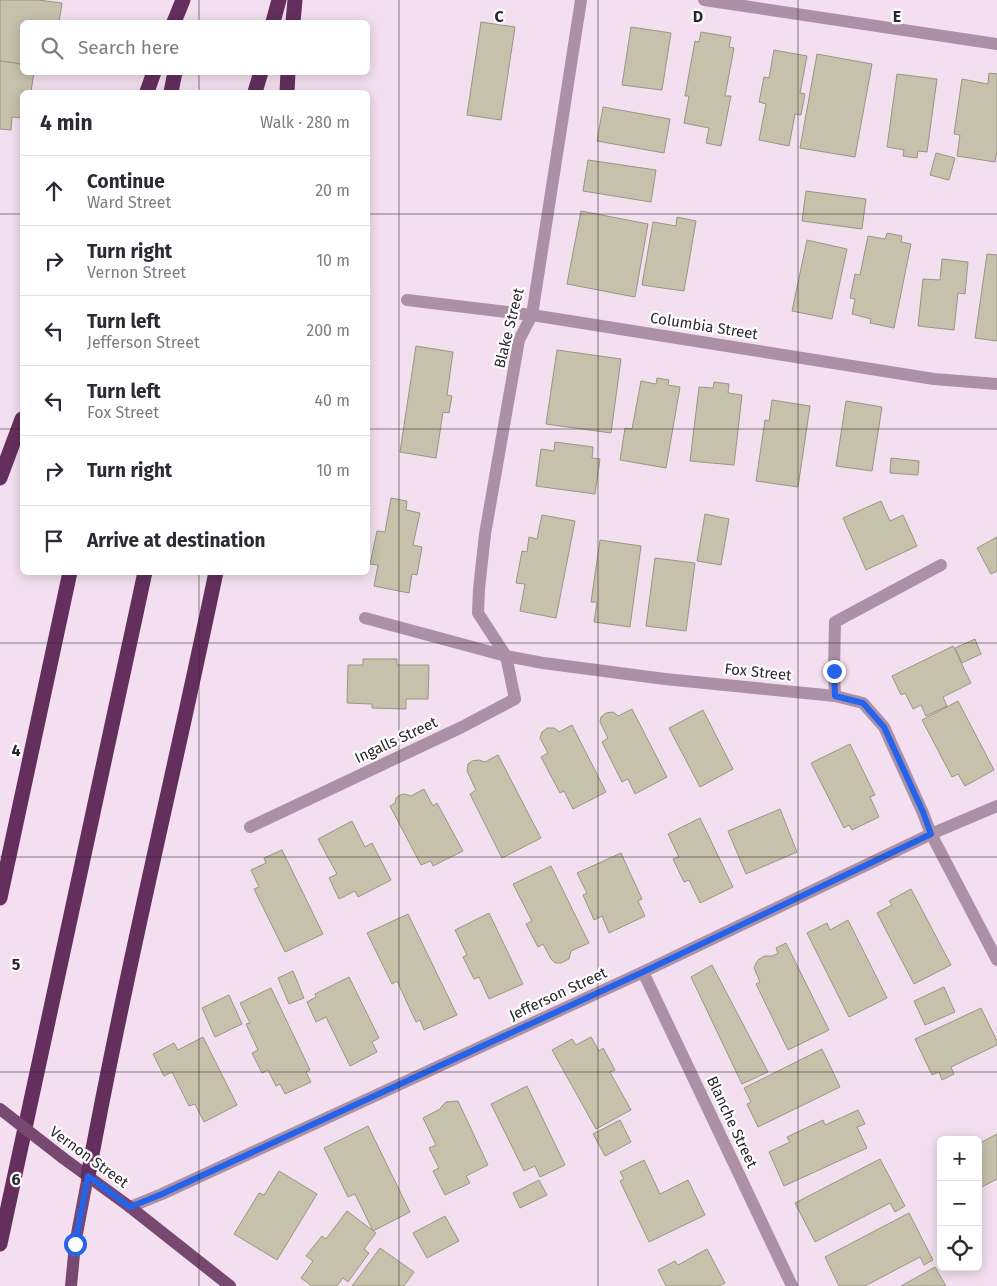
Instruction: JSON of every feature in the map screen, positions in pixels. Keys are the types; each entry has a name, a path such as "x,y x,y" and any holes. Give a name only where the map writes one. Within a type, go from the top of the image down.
{"highway":[{"path":"175,20 183,0"},
{"path":"185,20 190,0"},
{"path":"274,20 279,0"},
{"path":"293,20 295,0"},
{"path":"147,90 153,75"},
{"path":"171,90 174,75"},
{"path":"256,90 260,75"},
{"path":"287,90 288,75"},
{"path":"0,478 20,424"},
{"path":"0,898 69,575"},
{"path":"0,1244 144,575"},
{"path":"88,1176 103,1093 215,575"}],"main road":[{"name":"Vernon Street","path":"0,1109 130,1207 230,1286"},
{"path":"71,1286 75,1244 88,1176"}],"street":[{"name":"Blake Street","path":"506,656 478,613 485,534 519,340 532,315 581,0"},
{"path":"704,0 997,44"},
{"name":"Columbia Street","path":"407,300 532,315 934,379 997,384"},
{"path":"835,696 836,622 941,565"},
{"name":"Fox Street","path":"365,618 506,656 543,663 666,679 835,696 863,703 884,727 923,812 931,834 997,960"},
{"name":"Ingalls Street","path":"250,827 454,731 515,700 506,656"},
{"name":"Jefferson Street","path":"130,1207 162,1194 643,972 931,834 997,806"},
{"name":"Blanche Street","path":"643,972 792,1286"}],"building":[{"path":"0,0 38,0 62,3 59,20 20,20 20,64 0,61"},
{"path":"481,22 515,27 501,120 467,115"},
{"path":"631,27 671,33 662,90 622,85"},
{"path":"701,32 731,37 729,47 734,48 725,96 731,96 721,146 706,143 709,128 684,123 689,96 685,96 695,41 699,42"},
{"path":"774,50 807,56 800,93 805,94 801,115 795,114 789,146 759,140 766,104 759,102 764,77 769,78"},
{"path":"817,54 872,64 855,157 800,148"},
{"path":"0,61 20,64 20,75 34,75 31,90 20,90 20,118 12,117 11,130 0,129"},
{"path":"989,73 997,74 997,151 995,162 957,156 960,135 954,134 962,79 988,84"},
{"path":"897,74 937,79 927,152 918,151 917,158 903,156 904,150 887,147"},
{"path":"603,107 670,119 664,153 597,141"},
{"path":"936,153 955,158 949,180 930,175"},
{"path":"588,160 656,170 651,202 583,191"},
{"path":"806,191 866,199 862,229 802,221"},
{"path":"581,211 648,224 635,297 567,284"},
{"path":"677,217 696,221 684,291 642,285 653,222 676,226"},
{"path":"887,233 902,236 901,242 911,244 894,328 870,323 871,319 852,314 855,299 850,298 855,274 860,275 868,236 885,239"},
{"path":"807,240 847,249 832,319 792,311"},
{"path":"987,254 997,255 997,341 975,338"},
{"path":"942,259 968,262 965,294 958,293 954,330 918,326 923,279 940,280"},
{"path":"416,346 453,352 447,395 452,396 449,413 443,412 436,458 400,452"},
{"path":"557,350 621,359 611,433 546,424"},
{"path":"657,378 669,380 668,385 680,387 666,468 620,460 625,428 632,429 641,381 656,384"},
{"path":"714,382 729,384 728,393 742,395 734,465 690,461 699,387 713,388"},
{"path":"772,400 810,406 798,487 756,481 765,420 769,421"},
{"path":"846,401 882,407 872,471 836,466"},
{"path":"555,442 593,447 592,458 600,459 595,494 536,486 541,449 554,451"},
{"path":"891,458 919,461 918,475 890,473"},
{"path":"391,498 407,501 406,510 420,513 413,545 422,547 417,575 412,574 409,593 374,586 378,565 370,564 377,531 385,532"},
{"path":"881,501 890,521 903,515 917,546 866,570 843,518"},
{"path":"705,514 729,519 721,565 697,561"},
{"path":"542,515 575,521 556,618 520,611 525,584 516,583 522,551 527,552 529,537 537,539"},
{"path":"997,537 997,571 991,574 977,548"},
{"path":"600,540 641,546 630,627 594,622 597,602 591,602"},
{"path":"655,558 695,563 686,631 646,626"},
{"path":"975,639 981,654 962,663 955,648"},
{"path":"953,646 971,683 943,697 947,706 926,716 921,705 913,709 905,693 901,695 892,676"},
{"path":"363,659 397,659 397,665 429,665 428,699 406,699 406,709 372,708 372,704 347,703 348,665 363,665"},
{"path":"958,701 994,770 965,786 958,774 952,777 922,720"},
{"path":"632,709 667,777 635,794 628,779 622,782 602,742 608,738 600,722 601,717 606,713 613,712 618,716"},
{"path":"703,710 733,769 700,787 669,728"},
{"path":"572,725 606,792 573,809 564,791 560,793 541,757 548,753 540,738 542,732 547,728 554,728 559,732"},
{"path":"850,744 875,795 870,797 879,817 852,830 849,825 844,828 811,763"},
{"path":"498,755 541,838 502,858 470,794 476,790 467,771 468,764 472,761 479,760 485,762"},
{"path":"424,789 433,806 437,803 463,851 433,866 431,861 421,865 390,806 395,803 396,798 400,795 411,796"},
{"path":"780,809 797,852 746,874 728,831"},
{"path":"700,818 733,887 700,903 689,880 684,882 673,859 679,857 668,834"},
{"path":"352,821 365,847 372,843 391,880 358,897 355,891 339,899 329,878 337,874 318,839"},
{"path":"282,850 323,934 285,952 254,889 259,887 251,870 266,863 264,858"},
{"path":"621,853 642,899 638,901 645,916 609,933 602,916 594,920 583,895 587,893 577,873"},
{"path":"551,866 589,943 571,951 569,959 561,963 555,963 551,959 543,944 538,947 526,924 532,921 513,884"},
{"path":"911,889 951,965 914,984 877,913 892,905 889,901"},
{"path":"489,913 523,984 489,999 479,977 474,979 463,957 467,955 455,930"},
{"path":"408,914 457,1015 424,1030 420,1020 416,1022 397,981 392,984 367,933"},
{"path":"848,920 887,998 849,1017 807,933 827,923 830,930"},
{"path":"786,943 829,1030 788,1050 756,984 760,982 754,968 759,959 765,956 773,956 778,953 776,948"},
{"path":"712,965 768,1072 742,1084 691,977"},
{"path":"293,971 304,998 289,1004 278,978"},
{"path":"349,977 379,1038 372,1042 377,1052 350,1066 326,1017 316,1022 307,1002 316,997 315,994"},
{"path":"944,987 955,1012 925,1025 914,1001"},
{"path":"271,988 310,1070 306,1072 311,1082 285,1094 280,1084 276,1086 268,1070 262,1073 252,1053 258,1050 246,1024 250,1023 240,1003"},
{"path":"229,995 242,1024 215,1037 202,1008"},
{"path":"981,1008 997,1041 997,1045 951,1067 954,1074 942,1080 939,1072 932,1075 915,1039"},
{"path":"203,1037 237,1105 204,1122 195,1104 189,1106 172,1072 164,1076 153,1054 174,1043 178,1050"},
{"path":"591,1037 599,1051 603,1048 615,1070 610,1072 631,1110 596,1129 552,1050 572,1039 576,1045"},
{"path":"822,1049 840,1087 758,1127 747,1104 751,1102 744,1088"},
{"path":"527,1086 565,1165 540,1177 535,1166 524,1171 491,1104"},
{"path":"458,1101 488,1165 466,1176 470,1183 445,1195 433,1171 439,1168 429,1148 436,1145 423,1118 440,1109 446,1102"},
{"path":"858,1110 865,1124 857,1127 867,1148 784,1186 769,1152 790,1142 787,1137 823,1120 825,1125"},
{"path":"620,1120 631,1142 605,1156 593,1134"},
{"path":"368,1126 410,1212 373,1231 355,1194 348,1197 324,1148"},
{"path":"997,1134 997,1179 982,1187 982,1181 982,1142"},
{"path":"880,1159 905,1206 895,1212 890,1203 815,1242 795,1203"},
{"path":"644,1160 660,1194 688,1180 705,1215 649,1242 620,1181 624,1179 620,1172"},
{"path":"279,1171 317,1194 277,1260 234,1234 259,1193 264,1195"},
{"path":"539,1180 547,1195 520,1208 513,1193"},
{"path":"347,1211 376,1233 364,1249 369,1253 348,1282 343,1278 337,1286 312,1286 301,1278 313,1261 306,1256 322,1236 326,1239"},
{"path":"909,1213 933,1260 924,1265 920,1257 865,1286 839,1286 825,1257"},
{"path":"445,1216 459,1241 427,1258 413,1233"},
{"path":"380,1248 414,1272 404,1286 352,1286"},
{"path":"707,1249 725,1283 719,1286 666,1286 658,1270 675,1261 678,1265"},
{"path":"935,1267 946,1286 901,1286"}],"route":[{"path":"75,1244 88,1176 130,1207 162,1194 643,972 931,834 923,812 884,727 863,703 835,696 834,671"}]}
